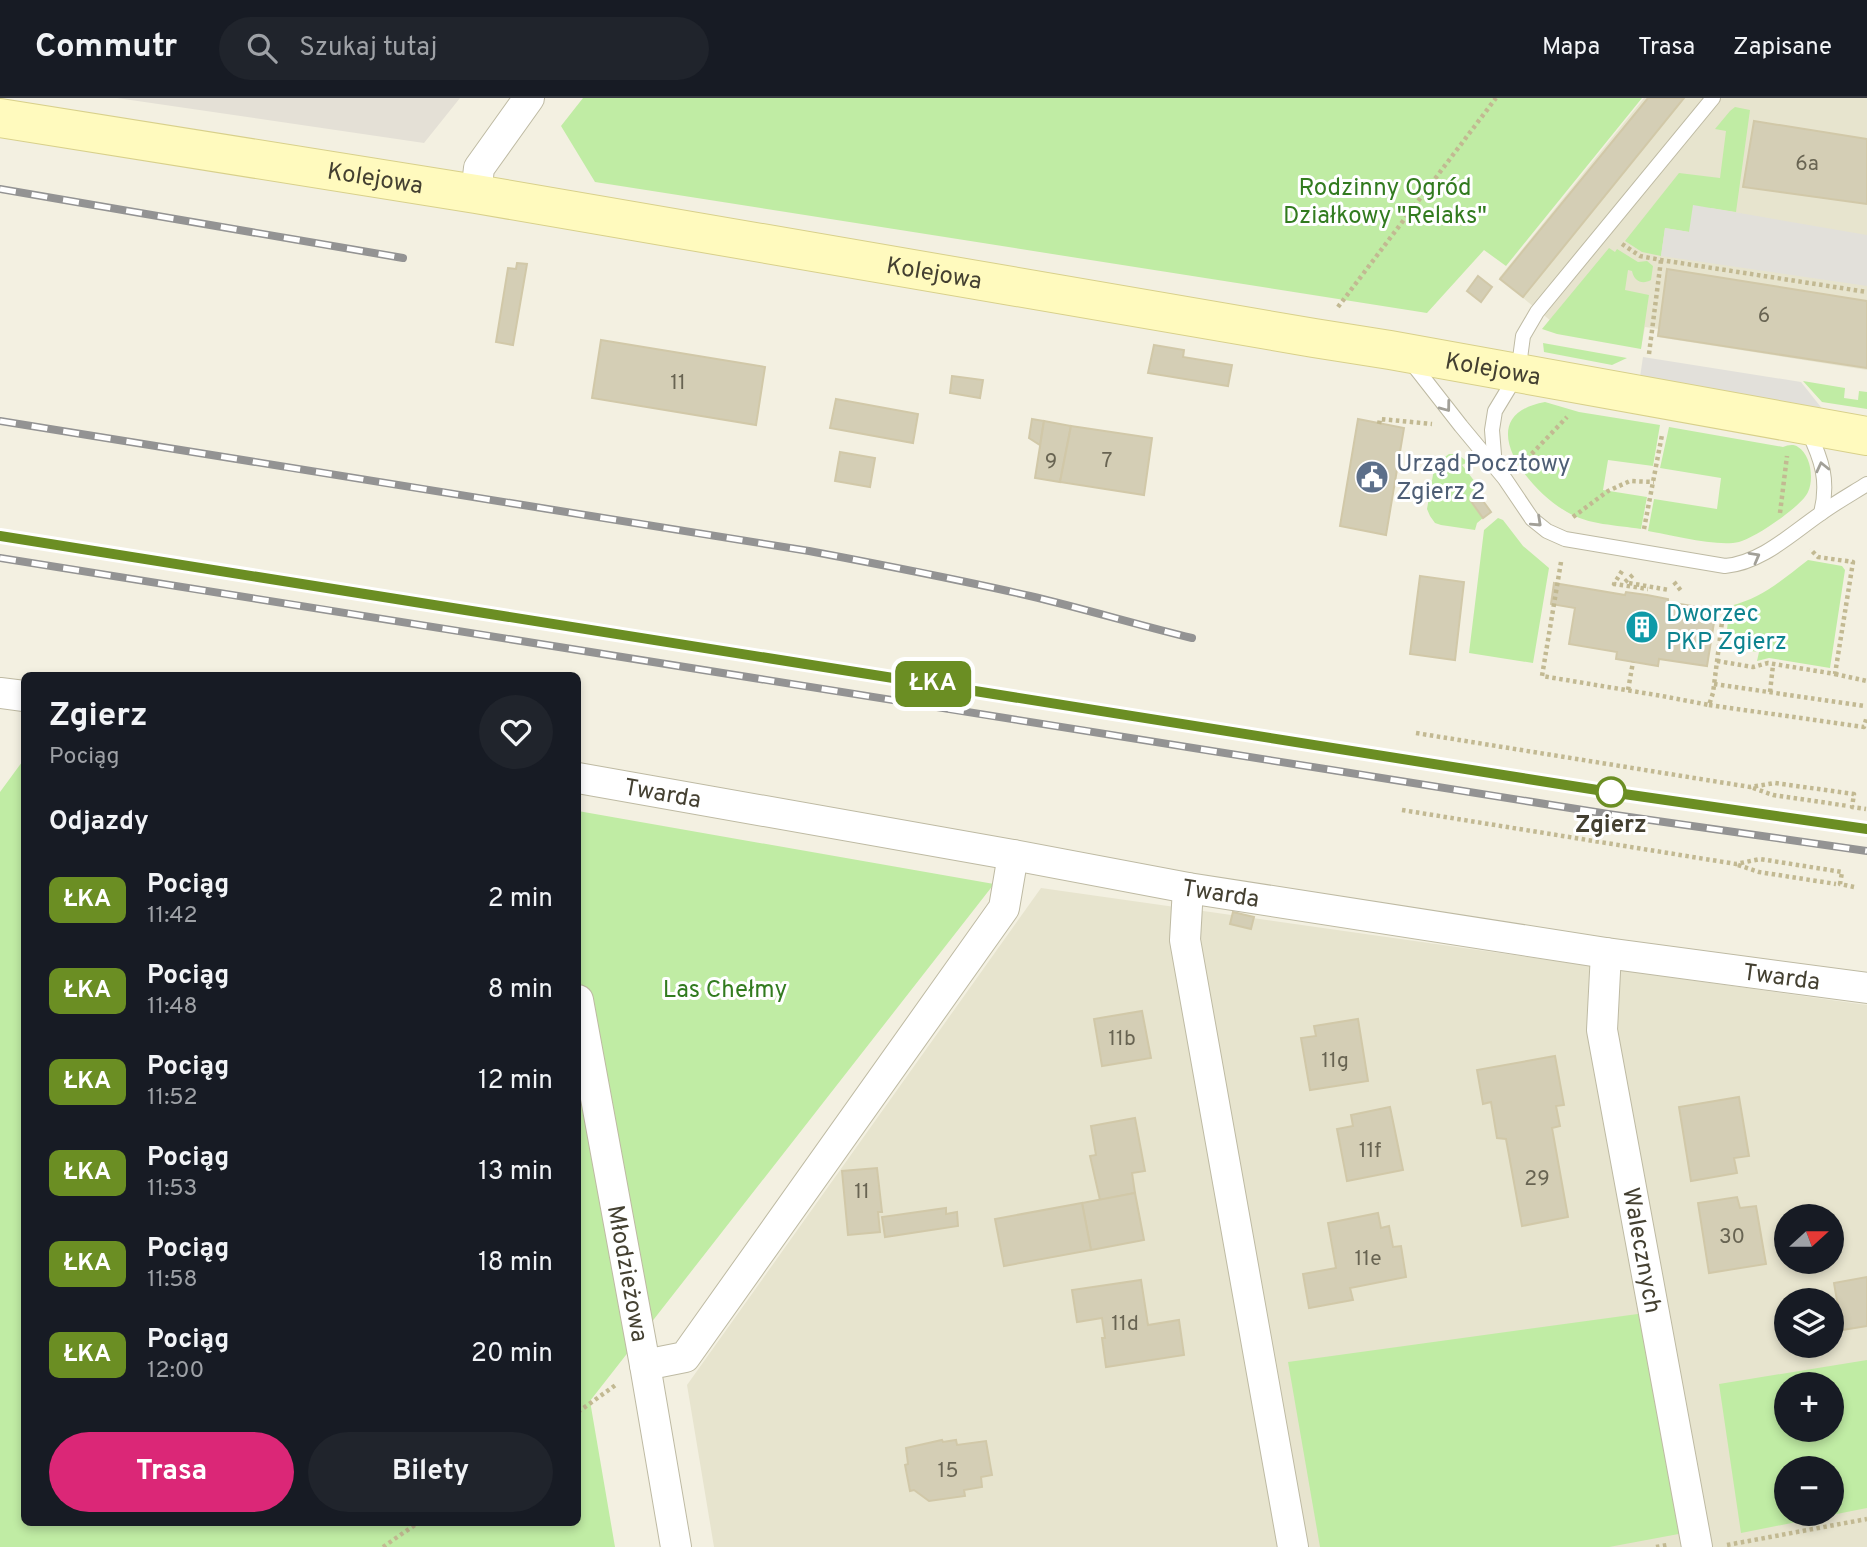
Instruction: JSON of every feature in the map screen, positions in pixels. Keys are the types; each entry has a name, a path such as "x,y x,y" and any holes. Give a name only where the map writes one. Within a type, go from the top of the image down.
{"street":[{"path":"476,194 479,168 529,98"},
{"name":"Kolejowa","path":"0,118 476,194 1404,352 1669,400 1796,435 1867,436"},
{"path":"0,693 21,696"},
{"name":"Twarda","path":"581,779 1188,888 1606,953 1867,988"},
{"path":"645,1365 685,1357 1004,908 1013,855"},
{"path":"1188,888 1185,940 1293,1547"},
{"name":"Walecznych","path":"1606,953 1602,1030 1697,1547"},
{"name":"Młodzieżowa","path":"581,1016 676,1547"}],"lane":[{"path":"1500,474 1492,448 1495,411 1518,373 1523,337 1537,312 1713,98"},
{"path":"1404,352 1532,519 1547,531 1566,539 1725,566 1739,565 1780,543 1867,484"},
{"path":"1796,435 1816,447 1823,467 1825,484 1821,513"}],"path":[{"path":"1314,338 1496,98"},
{"path":"1619,242 1640,256 1867,292"},
{"path":"1649,354 1661,260"},
{"path":"1669,400 1644,530 1614,584 1648,590 1669,590"},
{"path":"1500,474 1575,409"},
{"path":"1379,424 1380,419 1440,425"},
{"path":"1780,543 1779,518 1796,435"},
{"path":"1654,482 1630,481 1608,491 1573,515 1566,539 1542,676 1709,705 1864,727 1867,716"},
{"path":"1810,549 1818,557 1853,562 1835,674"},
{"path":"1629,583 1648,590"},
{"path":"1709,705 1722,622"},
{"path":"1717,661 1753,667 1768,663 1867,681"},
{"path":"1628,690 1633,662"},
{"path":"1770,692 1773,665"},
{"path":"1714,684 1864,706"},
{"path":"1416,733 1751,787 1773,795 1848,807"},
{"path":"1751,787 1774,783 1854,793 1852,807 1866,809"},
{"path":"1402,810 1736,864 1759,872 1836,884"},
{"path":"1736,864 1760,859 1842,872 1840,884 1854,887"},
{"path":"581,1410 645,1365"},
{"path":"1717,1547 1867,1519"},
{"path":"383,1547 413,1526"}],"shaded area":[{"path":"117,98 460,98 424,143"},
{"path":"1644,98 1867,98 1867,370 1657,337 1659,329 1645,327 1641,348 1568,335 1499,278"},
{"path":"1693,205 1867,235 1867,286 1661,256 1665,228 1689,232"},
{"path":"1643,357 1801,382 1824,411 1640,377"},
{"path":"1041,888 1867,1005 1867,1547 714,1547 687,1385"}],"green space":[{"name":"Rodzinny Ogród Działkowy \"Relaks\"","path":"583,98 1642,98 1506,266 1484,250 1427,313 595,182 561,126"},
{"path":"1735,107 1750,110 1736,212 1711,208 1690,232 1665,228 1661,256 1642,252 1625,241 1679,173 1720,178 1726,131 1715,129"},
{"path":"1609,248 1615,252 1617,249 1638,262 1647,261 1653,266 1651,280 1645,282 1637,280 1632,271 1628,270 1625,290 1649,295 1641,349 1542,329"},
{"path":"1543,343 1627,358 1612,365 1544,352"},
{"path":"1803,381 1845,388 1844,398 1858,400 1859,391 1867,392 1867,409 1822,402"},
{"path":"1545,402 1579,412 1660,425 1653,466 1608,460 1603,490 1647,497 1641,529 1593,522 1575,516 1552,502 1523,472 1513,454 1508,437 1511,422 1522,410"},
{"path":"1669,427 1783,447 1796,446 1806,456 1810,468 1808,492 1777,521 1739,542 1707,542 1648,531 1654,499 1717,509 1721,478 1660,468"},
{"path":"1449,454 1457,454 1468,462 1462,465 1482,491 1470,500 1483,518 1477,523 1475,530 1435,523 1427,509 1434,469 1438,462"},
{"path":"1498,518 1503,520 1523,546 1549,568 1533,663 1469,653 1484,530"},
{"path":"1808,560 1842,566 1845,570 1830,668 1769,658 1757,661 1759,652 1735,649 1736,639 1726,637 1730,606 1762,593"},
{"name":"Las Chełmy","path":"21,763 21,1526 581,1526 581,812 994,884 590,1401 615,1547 0,1547 0,792"},
{"path":"1645,1313 1684,1533 1609,1547 1320,1547 1288,1362"},
{"path":"1867,1360 1867,1508 1844,1513 1844,1456 1774,1456 1774,1526 1776,1526 1741,1533 1719,1384 1774,1375 1774,1442 1844,1442 1844,1372 1793,1372"}],"building":[{"path":"1648,98 1684,98 1523,297 1500,279"},
{"path":"1754,121 1867,139 1867,204 1743,187"},
{"path":"517,263 527,264 513,345 496,342 508,268 516,269"},
{"path":"1667,269 1867,301 1867,368 1658,336"},
{"path":"1478,276 1492,287 1481,302 1467,291"},
{"path":"601,340 765,367 756,425 592,398"},
{"path":"1154,345 1184,350 1183,357 1232,365 1228,386 1148,373"},
{"path":"952,376 983,380 980,398 950,393"},
{"path":"836,399 918,414 913,443 830,428"},
{"path":"1032,419 1044,421 1040,445 1029,438"},
{"name":"Urząd Pocztowy Zgierz 2","path":"1358,419 1404,428 1386,535 1340,526"},
{"path":"1044,421 1071,426 1060,482 1035,478"},
{"path":"1071,426 1152,438 1144,495 1060,482"},
{"path":"840,452 875,458 870,487 835,481"},
{"path":"1478,494 1491,512 1483,518 1470,500"},
{"path":"1420,576 1464,582 1455,660 1410,654"},
{"name":"Dworzec PKP Zgierz","path":"1554,583 1625,595 1626,592 1647,595 1668,599 1668,602 1716,610 1707,666 1659,659 1658,666 1616,659 1617,652 1569,644 1575,608 1551,604"},
{"path":"1233,912 1254,917 1251,929 1230,924"},
{"path":"1142,1011 1151,1058 1102,1066 1094,1019"},
{"path":"1358,1019 1368,1081 1310,1090 1301,1038 1316,1036 1314,1026"},
{"path":"1555,1056 1564,1105 1556,1106 1560,1126 1552,1128 1568,1217 1522,1226 1506,1139 1497,1138 1491,1102 1483,1104 1477,1070"},
{"path":"1739,1097 1749,1156 1734,1158 1737,1173 1691,1181 1679,1107"},
{"path":"1390,1107 1403,1170 1347,1181 1337,1129 1353,1126 1351,1115"},
{"path":"1135,1118 1145,1171 1132,1173 1135,1193 1100,1200 1090,1156 1096,1155 1091,1126"},
{"path":"877,1168 882,1212 878,1212 880,1232 848,1235 842,1171"},
{"path":"1135,1193 1144,1240 1091,1250 1082,1203"},
{"path":"1737,1197 1740,1208 1756,1206 1766,1264 1709,1273 1698,1203"},
{"path":"1082,1203 1091,1250 1004,1266 995,1219"},
{"path":"946,1208 946,1214 957,1212 958,1226 885,1237 882,1217"},
{"path":"1378,1213 1381,1228 1389,1226 1393,1247 1401,1246 1406,1277 1350,1288 1353,1300 1309,1308 1303,1274 1336,1268 1328,1223"},
{"path":"1867,1277 1867,1326 1844,1330 1844,1288 1835,1288 1834,1283"},
{"path":"1141,1280 1148,1325 1179,1320 1184,1355 1106,1367 1102,1318 1077,1322 1072,1290"},
{"path":"942,1440 956,1440 957,1445 986,1441 992,1475 981,1477 982,1487 964,1490 965,1496 929,1501 914,1490 910,1491 905,1465 908,1464 906,1448"}],"railway":[{"path":"0,189 403,258"},
{"path":"0,421 809,551 1003,590 1192,638"},
{"path":"0,536 1610,792 1867,829"},
{"path":"0,558 1608,814 1867,851"}],"train":[{"name":"ŁKA","path":"0,536 1610,792 1867,829"}],"place":[{"name":"Urząd Pocztowy Zgierz 2","path":"1372,477"},
{"name":"Dworzec PKP Zgierz","path":"1642,627"},
{"name":"Zgierz","path":"1611,792"}]}
